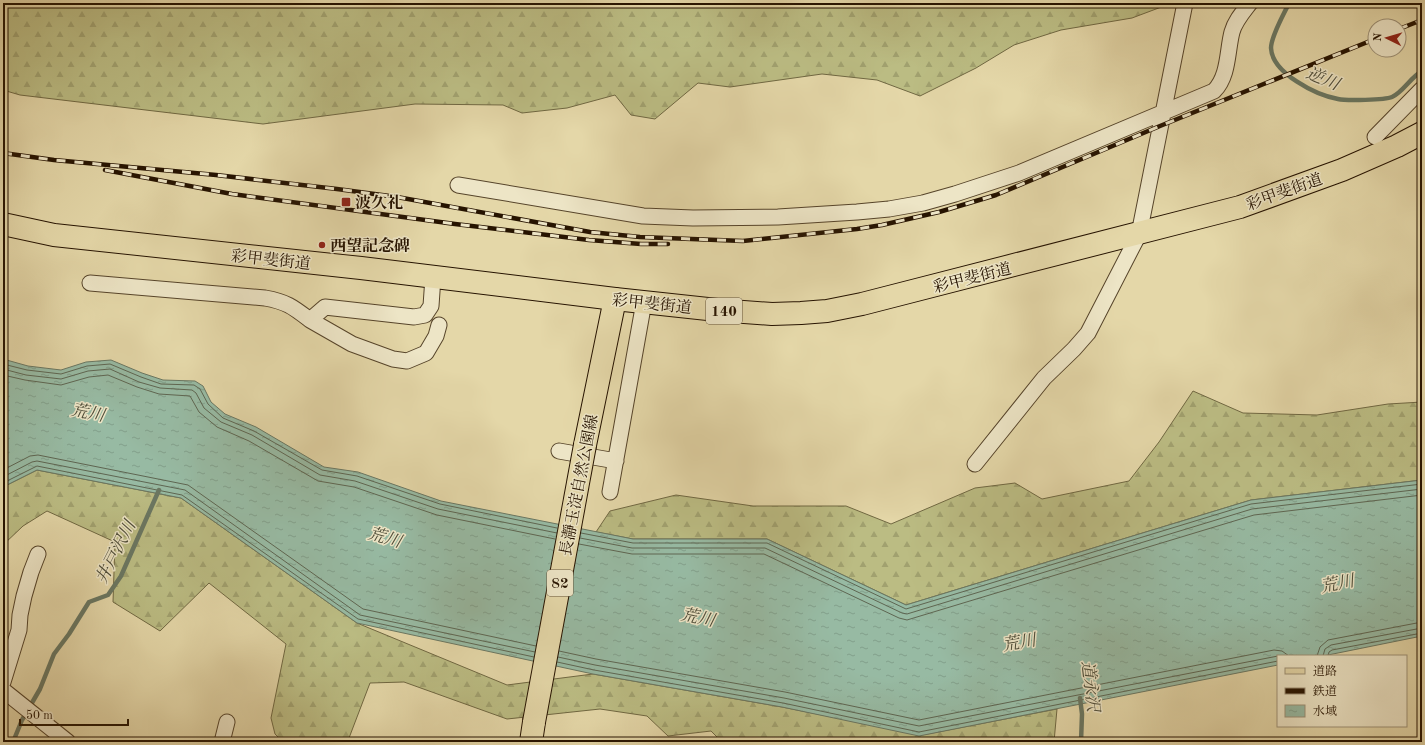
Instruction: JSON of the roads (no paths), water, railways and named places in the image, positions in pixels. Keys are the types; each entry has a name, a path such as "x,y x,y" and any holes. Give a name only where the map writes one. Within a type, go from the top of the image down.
{"main road":[{"name":"彩甲斐街道","path":"3,224 54,235 361,268 615,299 717,310 772,314 802,313 828,311 862,304 1240,207 1342,170 1397,146 1422,132"},
{"name":"長瀞玉淀自然公園線","path":"532,732 615,299"}],"street":[{"path":"975,464 1044,378 1088,333 1139,234 1162,113 1186,3"},
{"path":"458,185 643,216 693,218 728,218 856,212 889,209 923,202 955,194 1019,173 1214,91 1224,77 1233,31 1237,21 1250,3"},
{"path":"1375,137 1422,89"},
{"path":"310,320 325,307 414,317 425,315 431,306 433,277"},
{"path":"90,284 265,298 281,301 295,308 310,320 352,344 392,359 406,361 426,353 436,336 439,325"},
{"path":"610,492 644,302"},
{"path":"559,451 616,461"},
{"path":"3,682 18,630 30,572 38,554"},
{"path":"3,690 68,742"},
{"path":"222,742 227,722"}],"water":[{"name":"荒川","path":"3,359 28,366 61,370 86,362 111,360 163,380 195,381 203,386 211,402 225,414 256,427 324,467 358,472 441,501 633,539 767,539 906,605 1251,500 1422,480 1422,636 1328,655 1277,655 1277,665 919,736 782,707 593,674 357,623 181,498 37,470 3,487"}],"waterway":[{"name":"逆川","path":"1289,3 1275,31 1271,48 1273,57 1279,66 1287,74 1307,88 1329,97 1342,100 1382,99 1396,95 1422,71"},
{"name":"井戸沢川","path":"13,742 22,720 40,689 54,654 69,634 89,602 108,595 121,576 159,490"},
{"name":"道永沢","path":"1080,698 1082,714 1081,742"}],"railway":[{"path":"1407,26 1422,20"},
{"path":"3,153 54,160 216,175 397,197 590,232 640,237 743,241 882,225 939,212 996,195 1160,126 1367,42"},
{"path":"105,170 232,194 455,224 589,240 641,244 668,244"}],"place":[{"name":"波久礼","path":"346,202"},
{"name":"西望記念碑","path":"322,245"}]}
